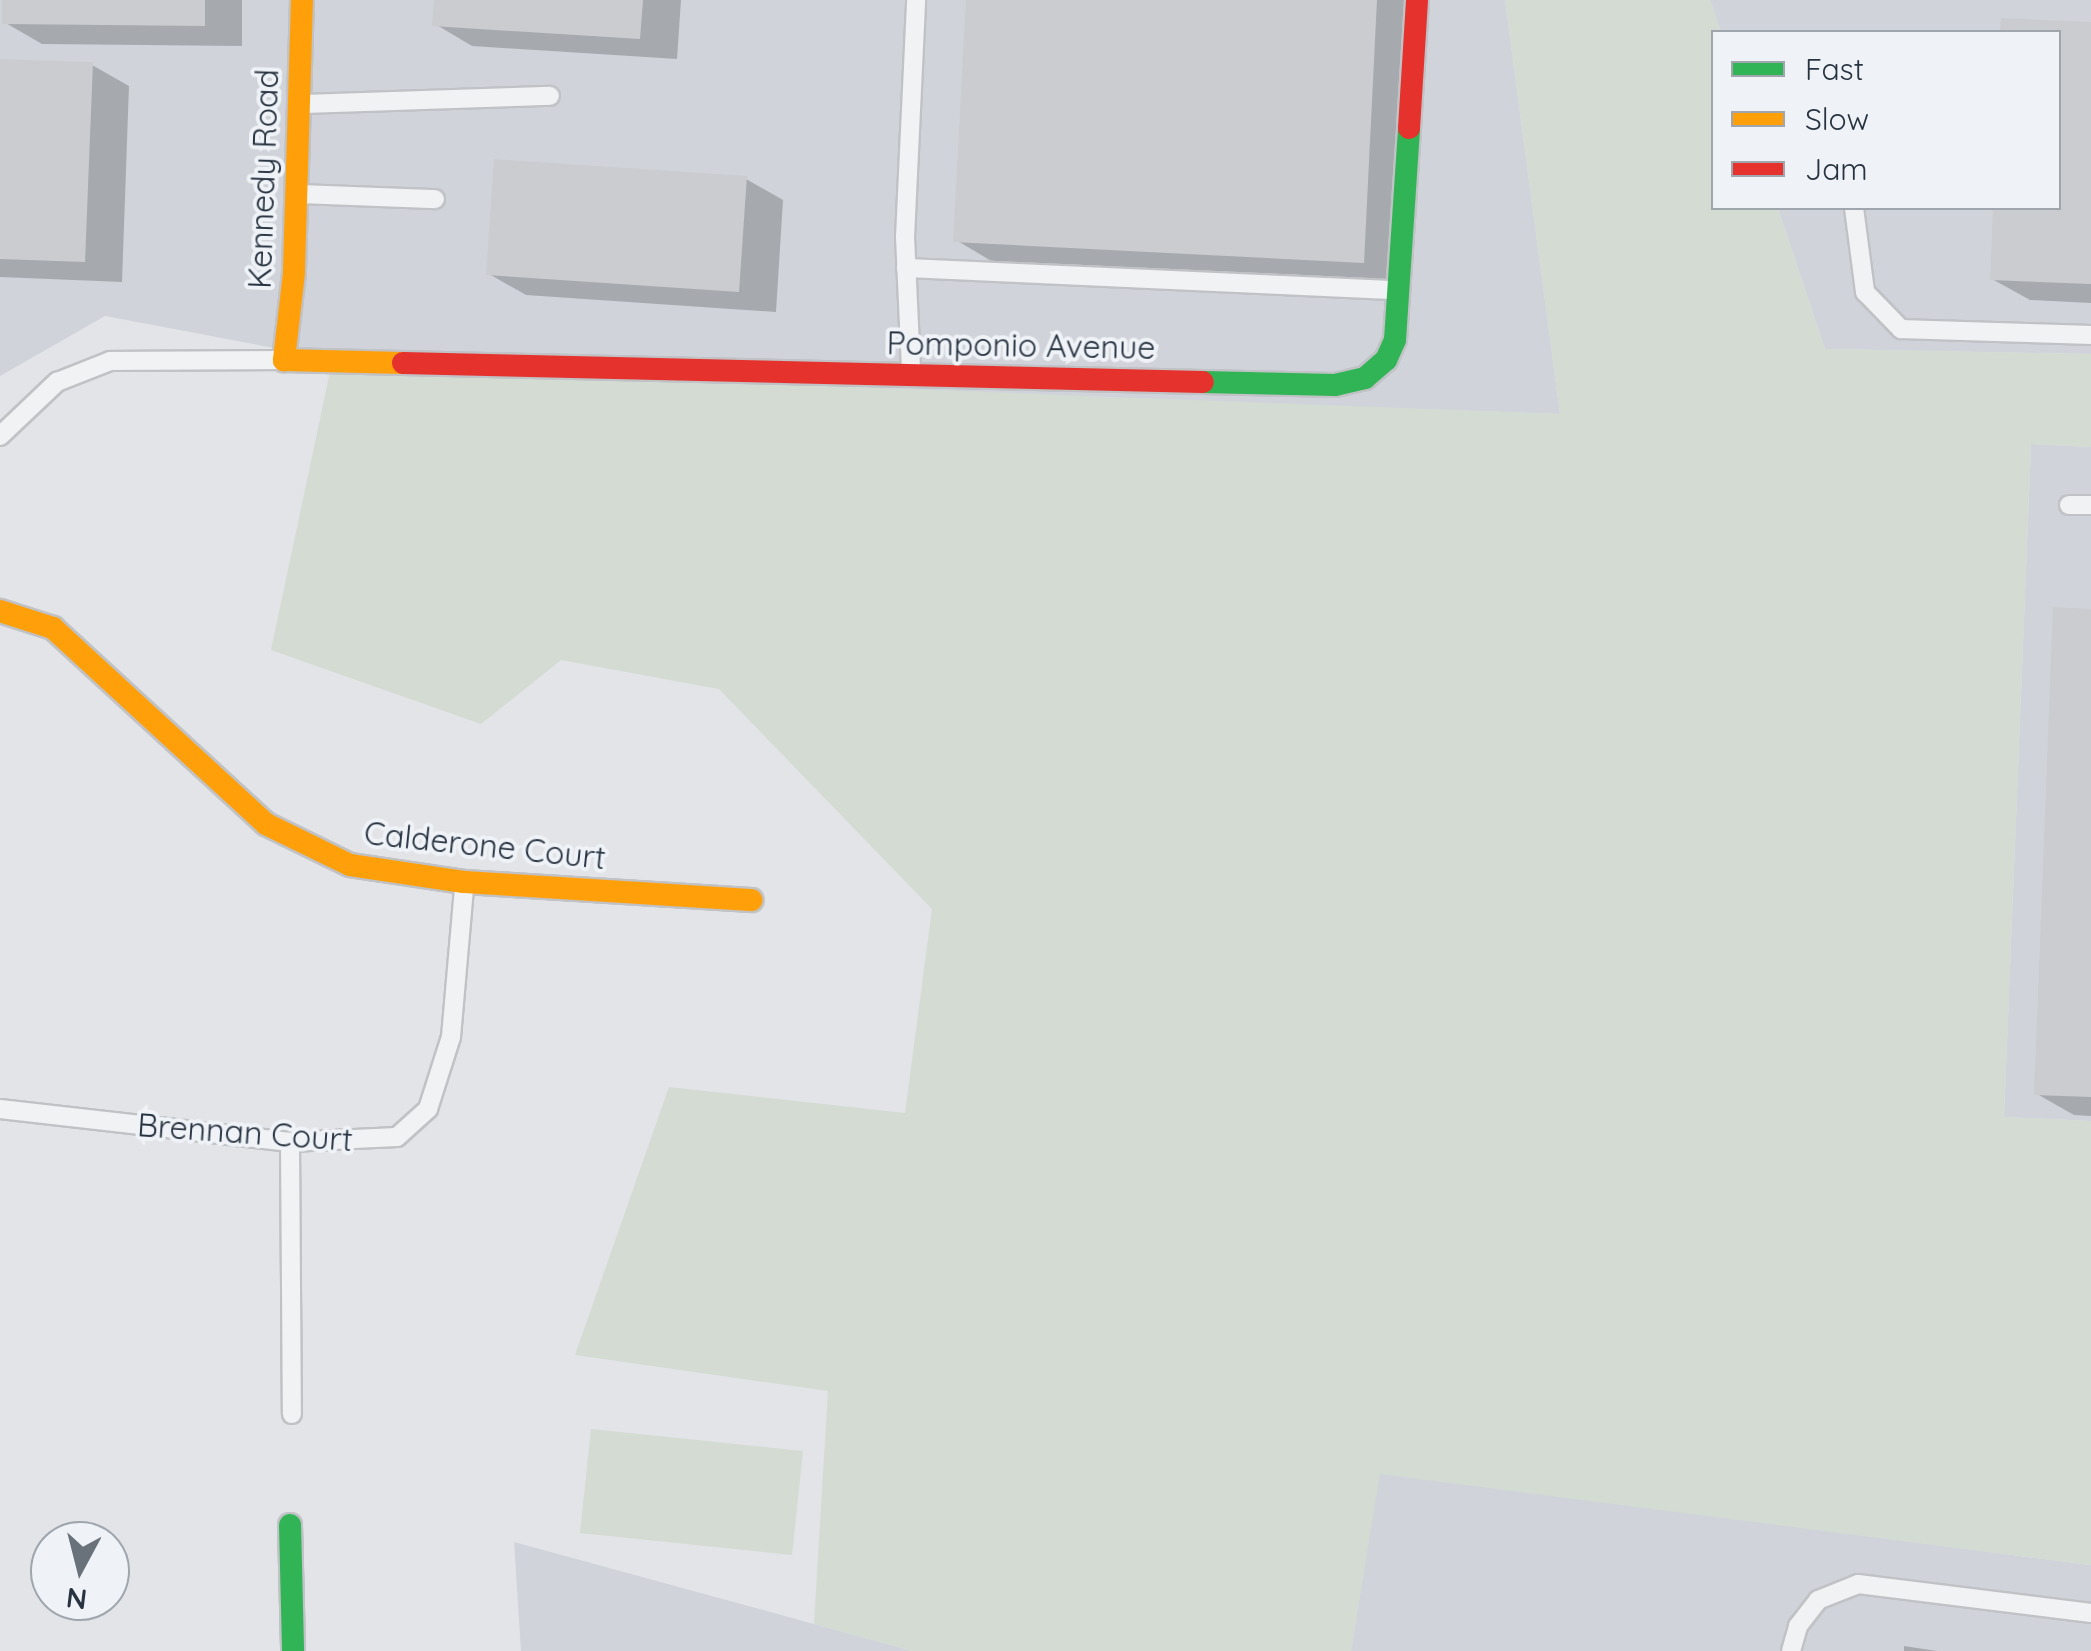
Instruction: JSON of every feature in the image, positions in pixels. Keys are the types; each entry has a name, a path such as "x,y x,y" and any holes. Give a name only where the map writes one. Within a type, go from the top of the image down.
{"street":[{"name":"Kennedy Road","path":"284,360 297,194 302,0"},
{"name":"Pomponio Avenue","path":"284,360 1336,384 1365,378 1386,360 1395,340 1417,0"},
{"name":"Calderone Court","path":"0,611 53,628 266,824 350,865 464,882 751,900"},
{"path":"290,1525 293,1651"}],"lane":[{"path":"911,375 906,268 916,0"},
{"path":"300,104 550,96"},
{"path":"297,194 435,199"},
{"path":"1854,210 1865,292 1901,329 2091,335"},
{"path":"906,268 1398,290"},
{"path":"0,436 57,382 110,361 284,360"},
{"path":"2069,505 2091,505"},
{"name":"Brennan Court","path":"0,1109 290,1142 397,1137 428,1109 451,1037 464,882"},
{"path":"290,1142 292,1414"},
{"path":"1791,1651 1798,1626 1818,1600 1858,1584 2091,1614"}],"shaded area":[{"path":"0,0 1505,0 1560,414 412,374 105,316 0,376"},
{"path":"1505,0 1710,0 1720,30 1711,30 1711,210 1779,210 1825,349 2091,354 2091,447 2031,444 2004,1117 2091,1121 2091,1565 1380,1474 1351,1651 913,1651 814,1624 828,1391 575,1355 669,1087 905,1113 932,909 719,689 561,660 481,724 271,650 331,367 1560,414"},
{"path":"1710,0 2091,0 2091,354 1825,349 1779,210 2061,210 2061,30 1720,30"},
{"path":"2031,444 2091,447 2091,1121 2004,1117"},
{"path":"591,1429 803,1451 792,1555 580,1533"},
{"path":"1379,1473 2091,1565 2091,1651 1351,1651"},
{"path":"514,1542 814,1624 913,1651 521,1651"}],"building":[{"path":"2,0 205,0 205,26 2,24"},
{"path":"434,0 643,0 640,39 432,26"},
{"path":"966,0 1377,0 1364,263 953,242"},
{"path":"2001,18 2091,22 2091,284 1990,280 1993,210 2061,210 2061,30 2000,30"},
{"path":"0,59 93,62 85,262 0,259"},
{"path":"494,159 747,176 739,292 486,275"},
{"path":"2053,607 2091,609 2091,1097 2034,1095"}],"traffic: fast":[{"path":"1203,382 1335,385 1365,378 1386,360 1395,340 1409,128"},
{"path":"290,1525 293,1651"}],"traffic: slow":[{"path":"302,0 294,273 284,360 403,363"},
{"path":"0,611 53,628 266,824 350,865 464,882 751,900"}],"traffic: jam":[{"path":"1409,128 1417,0"},
{"path":"403,363 1203,382"}]}
